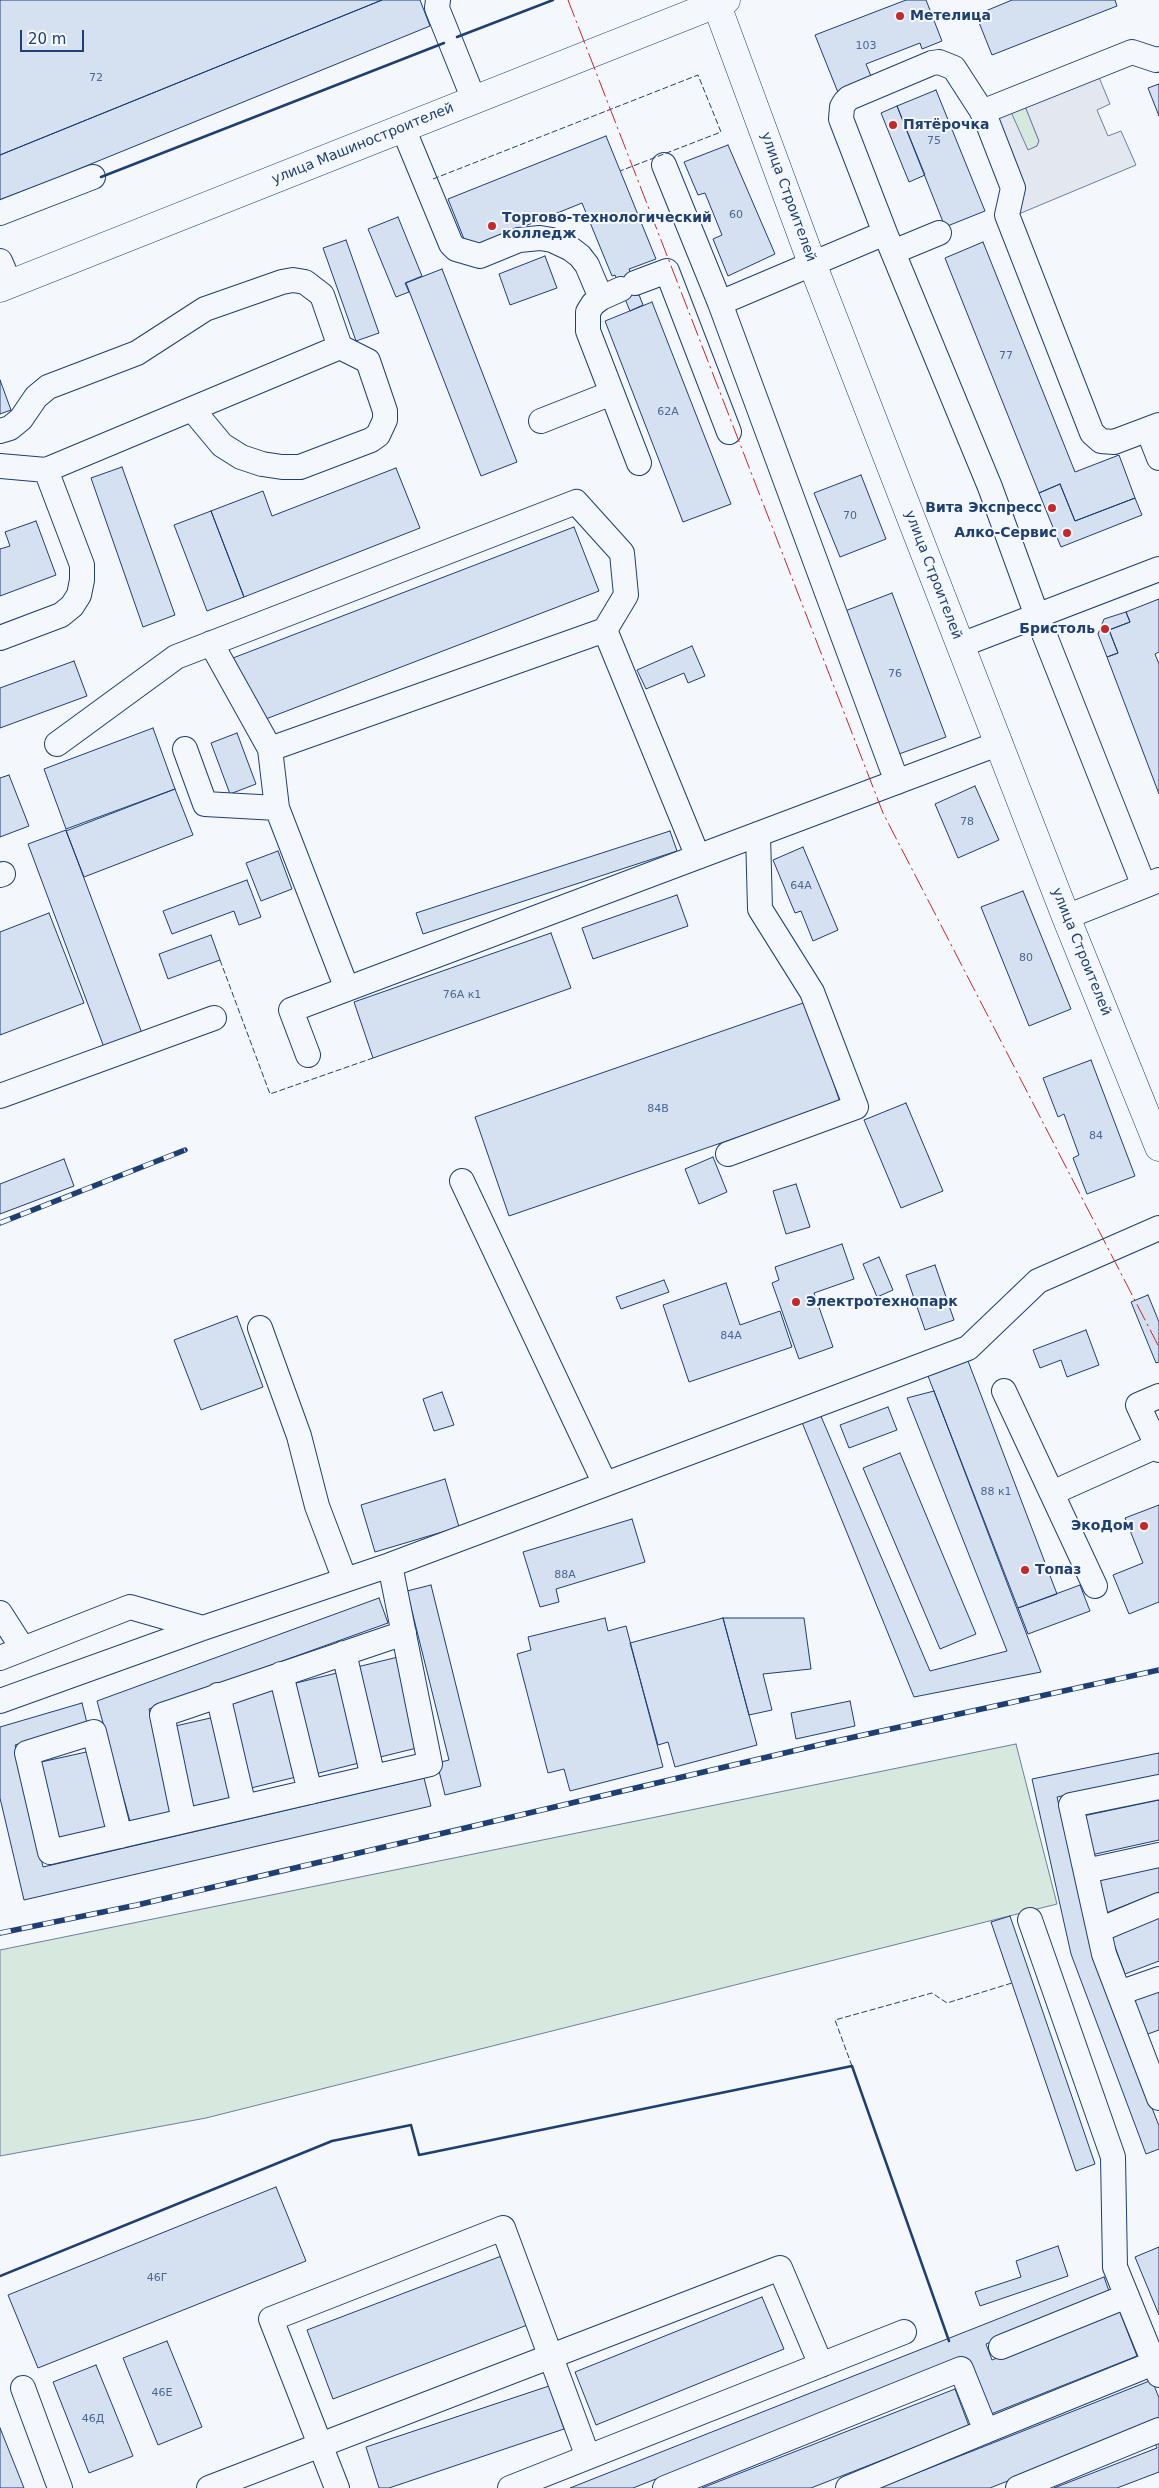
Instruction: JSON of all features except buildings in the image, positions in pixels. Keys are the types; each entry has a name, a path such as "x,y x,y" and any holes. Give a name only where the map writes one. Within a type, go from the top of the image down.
{"main road":[{"name":"улица Машиностроителей","path":"3,278 403,128 719,1"},
{"name":"улица Строителей","path":"719,1 812,263 1066,917 1154,1120 1159,1147"}],"street":[{"path":"438,0 437,8 474,100"},
{"path":"982,112 1132,52 1156,60 1159,59"},
{"path":"1066,917 1151,883 1037,616 990,487 889,243 841,119 842,107 849,98 940,62 947,64 959,74 982,112 1013,188 1007,215 1089,427 1096,437 1108,442 1120,441 1154,428 1159,458"},
{"path":"403,128 451,244 456,249 480,256 519,240 540,238 561,243 575,252 586,265 619,290"},
{"path":"664,165 720,303 898,782"},
{"path":"0,213 92,177"},
{"path":"720,303 812,263 889,243 939,233"},
{"path":"639,463 588,331 588,312 593,304 619,290 666,271 729,432"},
{"path":"0,431 10,428 21,420 36,397 48,387 137,353 205,309 282,282 293,280 305,282 322,295 340,347 368,361 385,411 382,428 371,440 300,467 262,464 241,457 222,445 192,409"},
{"path":"0,466 46,470 340,347"},
{"path":"541,421 612,393"},
{"path":"0,638 61,615 72,606 79,595 82,565 46,470"},
{"path":"57,744 176,657 576,502 622,553 626,595 606,630 270,749"},
{"path":"961,645 1159,569"},
{"path":"606,630 698,857"},
{"path":"211,643 270,749 277,808 347,989"},
{"path":"308,1055 291,1010 1000,744"},
{"path":"185,749 205,804 277,808"},
{"path":"728,1154 856,1106 812,992 760,909 758,834"},
{"path":"0,1096 214,1018"},
{"path":"462,1180 605,1484"},
{"path":"0,1701 203,1628 390,1565 968,1348 1038,1281 1159,1228"},
{"path":"260,1328 299,1436 317,1506 345,1580"},
{"path":"1004,1391 1095,1586"},
{"path":"1052,1493 1158,1448 1138,1405 1159,1396"},
{"path":"120,1836 94,1732 27,1753 50,1852 120,1836 244,1807 310,1792 430,1764 390,1565"},
{"path":"0,1658 130,1607 203,1628"},
{"path":"0,1614 23,1649"},
{"path":"184,1821 162,1715 404,1632"},
{"path":"344,1653 373,1777"},
{"path":"282,1674 310,1792"},
{"path":"218,1695 244,1807"},
{"path":"1159,1787 1071,1805 1104,1954 1119,1993 1150,2050 1159,2098"},
{"path":"1086,1871 1159,1855"},
{"path":"1099,1930 1159,1906"},
{"path":"848,2488 986,2431 1157,2369 1115,2268 1113,2157 1030,1920"},
{"path":"1119,1993 1159,1978"},
{"path":"337,2488 271,2319 503,2228 588,2457"},
{"path":"210,2488 780,2268 821,2365"},
{"path":"1002,2347 1127,2296"},
{"path":"510,2488 904,2332"},
{"path":"665,2488 961,2369 986,2431"},
{"path":"23,2388 60,2488"},
{"path":"1018,2488 1159,2430"}],"shaded area":[{"path":"1096,70 1110,104 1097,110 1108,136 1121,131 1136,165 1014,216 974,121 985,116 1011,112 1028,150 1037,146 1039,141 1025,106"},
{"path":"1025,106 1039,141 1037,146 1027,151 995,114"},
{"path":"1016,1744 1057,1904 206,2118 0,2156 0,1950"}],"railway":[{"path":"0,1223 185,1150"},
{"path":"0,1933 137,1905 827,1743 1159,1670"}],"fence":[{"path":"433,179 698,75 721,132 620,171"},
{"path":"220,960 270,1094 373,1058"},
{"path":"852,2066 835,2020 932,1993 947,2003 1012,1983"}],"wall":[{"path":"457,37 553,0"},
{"path":"101,177 444,43"},
{"path":"0,2276 332,2141 411,2125 419,2155 852,2066 949,2341"}],"power":[{"path":"568,0 883,813 1159,1347"}],"place":[{"name":"Метелица","path":"900,16"},
{"name":"Пятёрочка","path":"893,125"},
{"name":"Торгово-технологический колледж","path":"492,226"},
{"name":"Вита Экспресс","path":"1052,508"},
{"name":"Алко-Сервис","path":"1067,533"},
{"name":"Бристоль","path":"1105,629"},
{"name":"Электротехнопарк","path":"796,1302"},
{"name":"ЭкоДом","path":"1144,1526"},
{"name":"Топаз","path":"1025,1570"}]}
